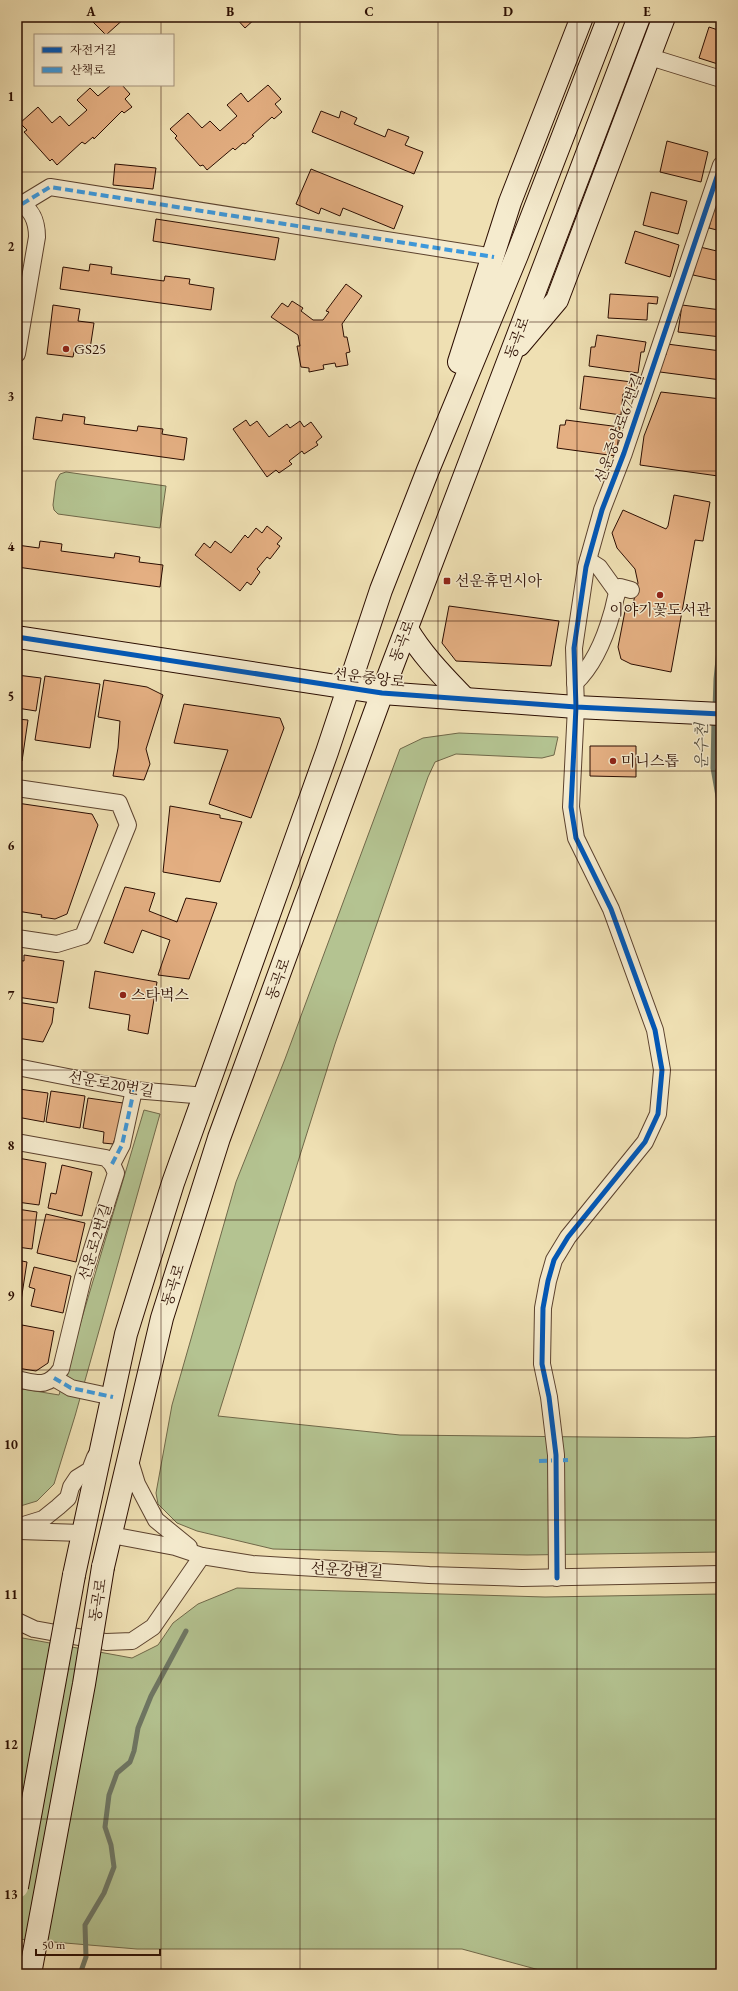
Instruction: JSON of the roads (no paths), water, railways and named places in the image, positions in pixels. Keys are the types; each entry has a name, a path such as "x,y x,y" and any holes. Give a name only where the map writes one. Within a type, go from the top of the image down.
{"main road":[{"path":"428,470 474,312 494,257 510,202 582,17"},
{"name":"동곡로","path":"17,1887 82,1533 129,1327 173,1183 206,1096 327,752 347,688 381,590 428,470 517,255 609,17"},
{"name":"동곡로","path":"30,1974 83,1691 103,1567 162,1318 220,1138 382,693 639,17"},
{"path":"511,353 533,331 558,300 664,17"},
{"path":"406,629 420,649 445,679 465,699"},
{"name":"선운중앙로","path":"17,637 382,693 576,707 721,714"}],"street":[{"path":"650,57 721,79"},
{"name":"선운중앙로67번길","path":"557,1578 556,1455 549,1397 542,1364 542,1308 554,1260 568,1237 645,1142 658,1114 662,1070 655,1030 611,910 576,838 572,807 576,707 574,648 579,605 588,560 602,510 624,453 721,165"},
{"path":"17,354 37,237 34,218 29,210 20,203 50,187 494,257"},
{"path":"575,683 583,675 601,645 612,613 624,591 599,567 588,560"},
{"path":"17,788 119,803 128,825 83,936 57,944 17,938"},
{"name":"선운로20번길","path":"17,1067 134,1090 206,1096"},
{"path":"17,1142 106,1158 112,1164 122,1145 134,1090"},
{"name":"선운로2번길","path":"54,1378 61,1369 83,1278 116,1173 112,1164"},
{"path":"17,1379 44,1384 54,1378 72,1388 113,1397"},
{"path":"17,1527 42,1519 68,1498 71,1487 77,1478 90,1470 107,1427"},
{"path":"17,1622 34,1629 106,1642 132,1641 153,1627 202,1556 184,1544 156,1520 137,1484 129,1456"},
{"path":"17,1531 82,1533"},
{"name":"선운강변길","path":"111,1535 175,1547 202,1556 252,1564 421,1574 557,1578 721,1574"}],"waterway":[{"name":"운수천","path":"715,709 716,679 721,630"},
{"name":"운수천","path":"714,719 713,768 721,813"},
{"path":"80,1974 86,1957 85,1925 104,1893 114,1867 111,1845 105,1827 109,1795 117,1773 130,1762 134,1751 138,1728 151,1696 186,1631"}],"place":[{"name":"GS25","path":"66,349"},
{"name":"선운휴먼시아","path":"447,581"},
{"name":"이야기꽃도서관","path":"660,595"},
{"name":"미니스톱","path":"613,761"},
{"name":"스타벅스","path":"123,995"}]}
